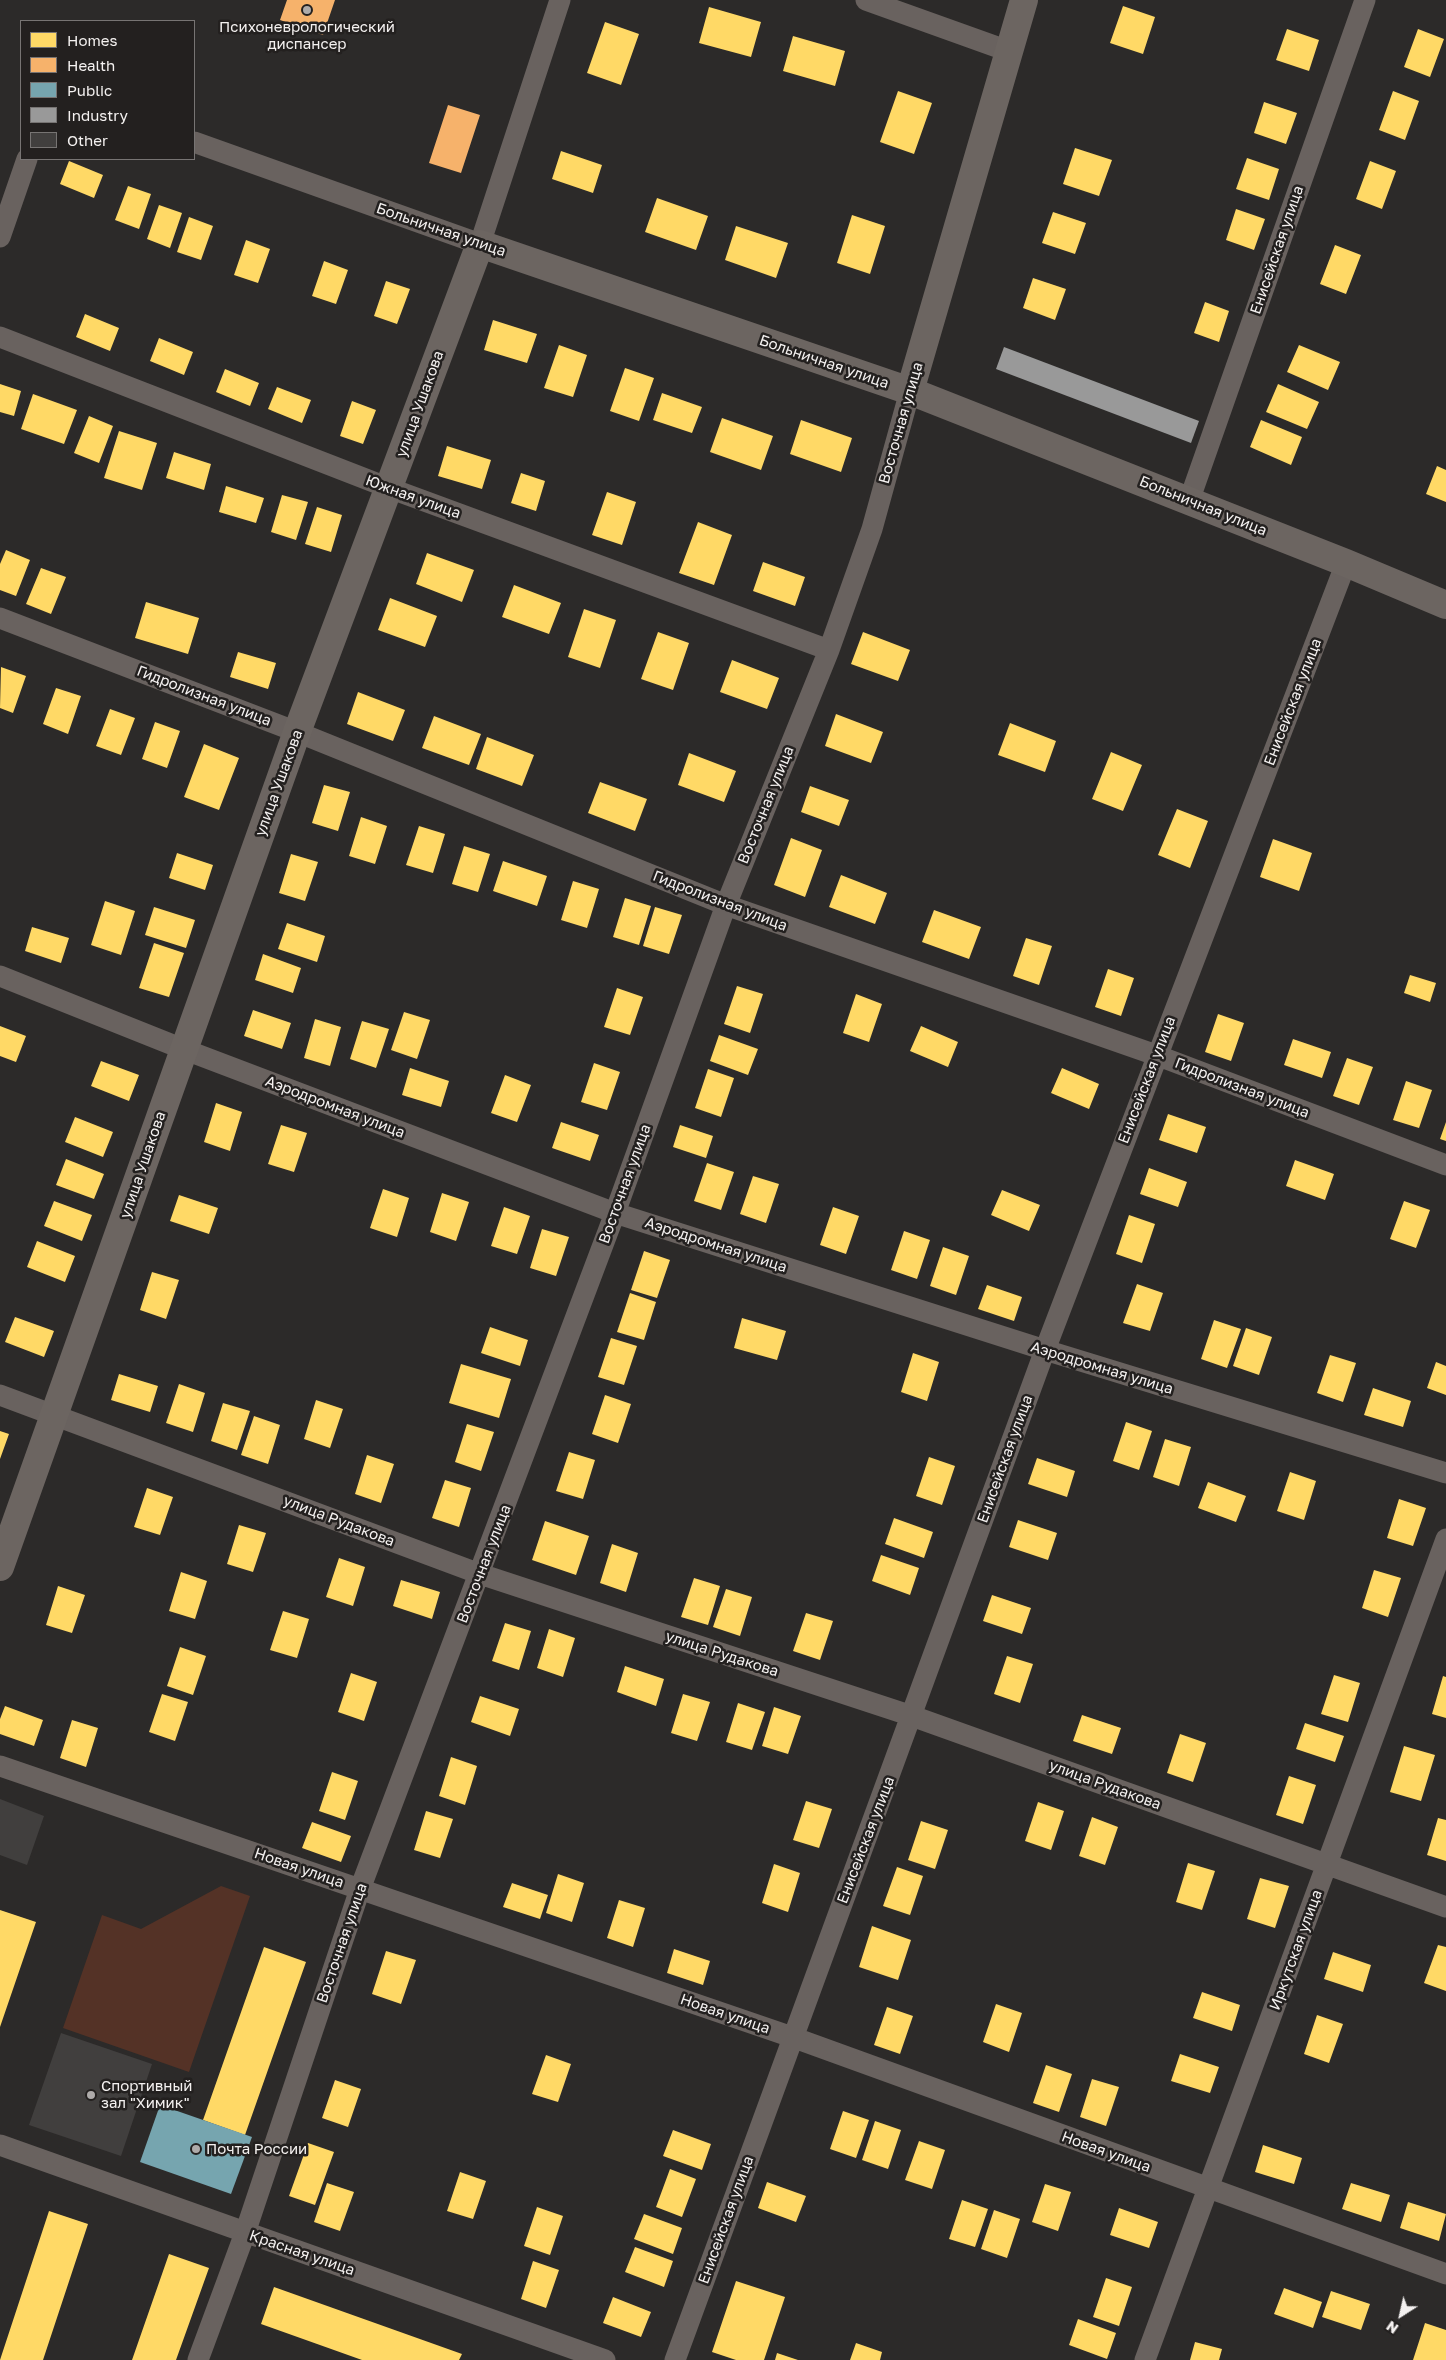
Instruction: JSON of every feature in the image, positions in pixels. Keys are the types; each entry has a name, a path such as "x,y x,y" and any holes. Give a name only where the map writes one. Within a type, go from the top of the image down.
{"street":[{"name":"улица Ушакова","path":"0,1567 297,732 480,244 560,0"},
{"path":"866,0 1011,52"},
{"name":"Восточная улица","path":"198,2360 245,2233 360,1889 615,1213 726,905 829,650 872,529 910,391 1011,52 1024,0"},
{"name":"Енисейская улица","path":"1189,501 1365,0"},
{"name":"Больничная улица","path":"195,142 480,244 910,391 1346,563 1446,605"},
{"path":"0,237 27,160"},
{"name":"Южная улица","path":"0,337 389,488 829,650"},
{"name":"Енисейская улица","path":"675,2360 792,2037 912,1716 1044,1350 1346,563"},
{"name":"Гидролизная улица","path":"0,618 297,732 726,905 1156,1055 1446,1165"},
{"name":"Аэродромная улица","path":"0,976 184,1049 615,1213 1044,1350 1446,1473"},
{"name":"улица Рудакова","path":"0,1395 480,1574 912,1716 1446,1906"},
{"name":"Иркутская улица","path":"1145,2360 1446,1539"},
{"name":"Новая улица","path":"0,1766 792,2037 1207,2189 1446,2274"},
{"name":"Красная улица","path":"0,2145 605,2360"}],"shaded area":[{"path":"221,1886 250,1896 189,2072 63,2028 102,1915 141,1929"}],"building: Homes":[{"path":"1123,6 1155,17 1143,54 1110,43"},
{"path":"709,7 761,22 751,57 699,43"},
{"path":"605,22 639,34 621,85 587,73"},
{"path":"1287,29 1319,40 1309,71 1276,60"},
{"path":"1418,29 1444,39 1430,77 1404,67"},
{"path":"793,36 845,51 835,86 783,71"},
{"path":"898,91 932,103 914,154 880,142"},
{"path":"1393,91 1419,101 1405,140 1379,130"},
{"path":"1264,102 1297,113 1286,144 1254,133"},
{"path":"1075,148 1112,160 1099,196 1063,184"},
{"path":"561,151 602,165 593,193 552,179"},
{"path":"1247,158 1279,169 1269,200 1236,189"},
{"path":"69,161 103,175 94,198 60,184"},
{"path":"1370,161 1396,171 1382,209 1356,199"},
{"path":"128,186 151,194 139,229 115,220"},
{"path":"657,198 708,216 696,250 645,232"},
{"path":"159,205 182,213 170,248 147,239"},
{"path":"1236,209 1265,219 1254,250 1226,240"},
{"path":"1053,212 1086,223 1075,254 1042,243"},
{"path":"852,215 885,226 870,274 837,263"},
{"path":"189,217 213,226 201,260 177,252"},
{"path":"736,226 788,243 776,278 725,260"},
{"path":"246,240 270,249 258,283 234,275"},
{"path":"1335,245 1361,255 1346,294 1320,284"},
{"path":"324,261 348,270 336,304 312,296"},
{"path":"1033,278 1066,289 1055,320 1023,308"},
{"path":"386,281 410,289 397,324 374,316"},
{"path":"1205,302 1229,311 1219,342 1194,333"},
{"path":"85,314 119,328 110,351 76,337"},
{"path":"493,320 537,334 527,363 484,350"},
{"path":"159,338 193,352 184,375 150,361"},
{"path":"559,345 587,355 573,397 544,388"},
{"path":"1299,345 1340,362 1328,390 1287,372"},
{"path":"625,368 654,378 639,421 610,411"},
{"path":"225,369 259,383 250,406 216,392"},
{"path":"0,384 21,391 14,416 0,412"},
{"path":"1278,384 1319,402 1307,429 1266,412"},
{"path":"277,387 311,400 302,423 268,409"},
{"path":"662,393 702,407 692,433 653,420"},
{"path":"33,394 77,410 64,444 21,429"},
{"path":"352,401 376,410 363,444 340,436"},
{"path":"89,416 113,426 99,463 74,453"},
{"path":"722,418 773,436 761,470 710,452"},
{"path":"801,420 852,438 841,472 790,454"},
{"path":"1261,420 1302,437 1291,465 1250,447"},
{"path":"119,431 157,443 142,490 104,478"},
{"path":"447,446 491,460 482,489 438,476"},
{"path":"174,452 211,464 204,490 166,478"},
{"path":"1437,466 1446,470 1446,502 1426,494"},
{"path":"521,473 545,481 536,511 511,503"},
{"path":"226,486 264,498 256,523 219,512"},
{"path":"607,492 636,502 622,545 592,535"},
{"path":"282,495 308,502 296,540 271,532"},
{"path":"317,507 342,515 331,552 305,544"},
{"path":"698,522 732,535 714,585 679,573"},
{"path":"6,550 30,560 16,596 0,590 0,564"},
{"path":"427,553 474,570 462,602 416,584"},
{"path":"763,562 805,577 795,606 753,591"},
{"path":"41,568 66,577 51,614 26,604"},
{"path":"514,585 561,603 549,634 502,617"},
{"path":"390,598 437,616 425,647 378,630"},
{"path":"146,602 199,618 188,654 135,638"},
{"path":"584,609 616,620 600,668 568,657"},
{"path":"658,632 689,643 673,690 641,679"},
{"path":"863,632 910,650 898,681 851,664"},
{"path":"238,652 276,663 268,689 230,677"},
{"path":"732,660 779,678 767,709 720,692"},
{"path":"1,667 26,676 13,713 0,708"},
{"path":"56,688 81,696 68,734 43,724"},
{"path":"358,692 405,710 393,741 347,724"},
{"path":"110,709 135,718 121,755 96,746"},
{"path":"836,714 883,732 871,763 825,746"},
{"path":"434,716 481,734 469,765 422,748"},
{"path":"155,722 180,731 167,768 142,759"},
{"path":"1010,723 1056,741 1045,772 998,755"},
{"path":"487,737 534,755 522,786 476,769"},
{"path":"204,744 239,758 219,810 184,797"},
{"path":"1111,752 1142,765 1123,811 1092,799"},
{"path":"689,753 736,771 724,802 678,785"},
{"path":"600,782 647,799 635,831 588,813"},
{"path":"324,785 350,792 338,831 312,823"},
{"path":"810,786 849,800 839,826 801,812"},
{"path":"1177,809 1208,821 1190,868 1158,855"},
{"path":"361,817 387,826 375,864 349,856"},
{"path":"419,826 445,834 433,873 406,865"},
{"path":"791,838 822,850 805,897 774,885"},
{"path":"1273,839 1312,853 1299,891 1260,877"},
{"path":"464,846 490,854 478,892 452,884"},
{"path":"177,853 213,865 205,890 169,878"},
{"path":"291,854 318,862 305,901 279,893"},
{"path":"503,861 547,876 537,906 493,891"},
{"path":"841,875 887,893 875,924 829,907"},
{"path":"573,881 599,889 587,928 561,920"},
{"path":"625,898 651,906 639,945 613,937"},
{"path":"105,901 135,911 121,955 91,945"},
{"path":"154,907 195,920 186,948 145,935"},
{"path":"655,907 682,915 669,954 643,946"},
{"path":"934,910 981,927 969,959 922,942"},
{"path":"287,923 325,936 317,962 278,949"},
{"path":"32,927 69,938 61,963 25,951"},
{"path":"1026,938 1052,946 1039,985 1013,976"},
{"path":"154,943 184,953 169,997 139,988"},
{"path":"263,954 301,968 293,993 255,980"},
{"path":"1108,969 1134,978 1121,1016 1095,1007"},
{"path":"1410,975 1436,983 1430,1002 1404,993"},
{"path":"737,986 763,994 750,1033 724,1024"},
{"path":"617,988 643,997 630,1035 604,1027"},
{"path":"856,994 882,1004 869,1042 843,1033"},
{"path":"253,1010 291,1023 282,1049 244,1036"},
{"path":"404,1012 430,1020 417,1059 391,1050"},
{"path":"1218,1014 1244,1023 1231,1061 1205,1052"},
{"path":"315,1019 341,1027 330,1066 304,1058"},
{"path":"362,1021 389,1029 376,1068 350,1059"},
{"path":"0,1026 26,1036 16,1062 0,1056"},
{"path":"921,1026 958,1042 948,1067 910,1051"},
{"path":"719,1035 758,1049 748,1075 710,1061"},
{"path":"1293,1039 1331,1052 1322,1078 1284,1065"},
{"path":"1347,1058 1373,1067 1359,1105 1333,1096"},
{"path":"101,1061 139,1075 129,1101 91,1086"},
{"path":"594,1063 620,1072 607,1110 581,1102"},
{"path":"410,1068 449,1081 441,1107 402,1095"},
{"path":"1062,1068 1099,1084 1089,1109 1051,1093"},
{"path":"708,1069 734,1078 721,1117 695,1108"},
{"path":"505,1075 531,1085 517,1122 491,1113"},
{"path":"1406,1081 1432,1090 1419,1128 1393,1120"},
{"path":"216,1103 242,1112 230,1151 204,1142"},
{"path":"1168,1114 1206,1127 1197,1153 1159,1140"},
{"path":"75,1117 113,1132 103,1157 65,1142"},
{"path":"561,1122 599,1135 590,1161 552,1148"},
{"path":"1446,1122 1446,1141 1440,1139"},
{"path":"281,1125 307,1133 294,1172 268,1164"},
{"path":"680,1125 713,1136 706,1158 673,1147"},
{"path":"66,1159 104,1174 94,1199 56,1185"},
{"path":"1295,1160 1334,1174 1325,1200 1286,1186"},
{"path":"707,1163 734,1172 721,1210 694,1201"},
{"path":"1149,1168 1187,1182 1178,1207 1140,1194"},
{"path":"753,1176 779,1184 766,1223 740,1214"},
{"path":"383,1189 409,1198 397,1237 370,1228"},
{"path":"1002,1190 1040,1205 1029,1231 991,1215"},
{"path":"442,1193 469,1202 456,1241 430,1232"},
{"path":"179,1195 218,1208 209,1234 170,1221"},
{"path":"54,1201 92,1215 82,1241 44,1226"},
{"path":"1404,1201 1430,1210 1416,1248 1390,1239"},
{"path":"504,1207 530,1216 517,1254 491,1246"},
{"path":"833,1207 859,1216 846,1254 820,1245"},
{"path":"1129,1215 1155,1224 1142,1263 1116,1254"},
{"path":"542,1229 569,1237 556,1276 530,1268"},
{"path":"904,1231 930,1240 917,1279 891,1270"},
{"path":"37,1241 75,1256 65,1282 27,1267"},
{"path":"943,1247 969,1256 956,1295 930,1286"},
{"path":"644,1251 670,1260 657,1298 631,1290"},
{"path":"152,1272 179,1280 166,1319 140,1310"},
{"path":"1137,1284 1163,1293 1150,1331 1123,1323"},
{"path":"987,1285 1022,1297 1014,1321 978,1309"},
{"path":"630,1293 656,1302 644,1340 617,1332"},
{"path":"15,1317 54,1331 44,1357 5,1342"},
{"path":"742,1318 786,1331 777,1360 734,1348"},
{"path":"1214,1320 1241,1329 1227,1368 1201,1359"},
{"path":"490,1327 528,1340 520,1366 481,1353"},
{"path":"1246,1328 1272,1337 1259,1375 1233,1366"},
{"path":"611,1338 637,1346 624,1385 598,1377"},
{"path":"913,1353 939,1362 927,1401 901,1392"},
{"path":"1330,1355 1356,1363 1343,1402 1317,1393"},
{"path":"1436,1362 1446,1366 1446,1395 1427,1388"},
{"path":"461,1364 511,1379 499,1418 449,1403"},
{"path":"119,1374 158,1386 150,1412 111,1400"},
{"path":"179,1384 205,1393 193,1432 166,1423"},
{"path":"1373,1388 1411,1401 1403,1427 1364,1415"},
{"path":"605,1395 631,1404 618,1443 592,1434"},
{"path":"316,1400 343,1409 330,1448 304,1439"},
{"path":"223,1403 250,1411 237,1450 211,1441"},
{"path":"254,1416 280,1425 268,1464 241,1455"},
{"path":"1126,1422 1152,1431 1139,1470 1113,1461"},
{"path":"467,1424 494,1432 481,1471 455,1462"},
{"path":"0,1431 9,1434 0,1459"},
{"path":"1165,1439 1191,1447 1179,1486 1153,1477"},
{"path":"569,1452 595,1460 583,1499 556,1491"},
{"path":"367,1455 394,1464 381,1503 355,1494"},
{"path":"929,1457 955,1466 942,1505 916,1496"},
{"path":"1037,1458 1075,1471 1067,1497 1028,1484"},
{"path":"1290,1472 1316,1481 1304,1520 1277,1511"},
{"path":"445,1480 471,1488 459,1527 432,1518"},
{"path":"1208,1482 1246,1496 1236,1522 1198,1508"},
{"path":"147,1488 173,1497 160,1535 134,1527"},
{"path":"1399,1499 1426,1508 1413,1546 1387,1538"},
{"path":"894,1518 933,1532 924,1558 885,1544"},
{"path":"1018,1520 1057,1533 1048,1560 1009,1547"},
{"path":"545,1521 589,1536 576,1575 532,1560"},
{"path":"239,1525 266,1533 253,1572 227,1564"},
{"path":"612,1544 638,1553 626,1592 600,1583"},
{"path":"881,1555 919,1568 910,1595 872,1581"},
{"path":"339,1558 365,1567 353,1606 326,1597"},
{"path":"1374,1570 1401,1578 1388,1617 1362,1608"},
{"path":"181,1572 207,1581 195,1619 169,1611"},
{"path":"694,1578 720,1586 708,1625 681,1617"},
{"path":"401,1580 440,1592 432,1619 393,1606"},
{"path":"58,1586 85,1595 72,1633 46,1625"},
{"path":"726,1589 752,1597 740,1636 713,1627"},
{"path":"992,1595 1031,1608 1022,1634 983,1621"},
{"path":"283,1611 309,1619 297,1658 270,1650"},
{"path":"806,1613 833,1621 820,1660 793,1651"},
{"path":"505,1623 531,1631 519,1670 492,1661"},
{"path":"549,1629 575,1638 563,1677 537,1668"},
{"path":"180,1647 206,1656 193,1695 167,1686"},
{"path":"1007,1656 1033,1664 1020,1703 994,1694"},
{"path":"625,1666 664,1679 656,1706 617,1692"},
{"path":"351,1673 377,1682 364,1721 338,1712"},
{"path":"1334,1675 1360,1683 1348,1722 1321,1714"},
{"path":"1443,1676 1446,1677 1446,1718 1432,1714"},
{"path":"162,1694 188,1702 175,1741 149,1732"},
{"path":"683,1694 710,1702 697,1741 671,1733"},
{"path":"480,1696 519,1709 510,1736 471,1722"},
{"path":"738,1703 765,1712 752,1750 726,1742"},
{"path":"5,1706 43,1720 34,1746 0,1734 0,1719"},
{"path":"774,1707 801,1716 788,1754 762,1746"},
{"path":"1082,1715 1121,1728 1112,1754 1073,1741"},
{"path":"72,1720 98,1728 86,1767 60,1758"},
{"path":"1305,1723 1344,1736 1335,1762 1296,1749"},
{"path":"1180,1734 1206,1743 1193,1782 1167,1773"},
{"path":"1404,1746 1435,1755 1421,1801 1390,1792"},
{"path":"451,1757 477,1766 465,1805 439,1796"},
{"path":"332,1772 358,1781 345,1820 319,1811"},
{"path":"1289,1776 1316,1785 1303,1824 1276,1815"},
{"path":"806,1801 832,1809 819,1848 793,1840"},
{"path":"1038,1802 1064,1811 1051,1850 1025,1841"},
{"path":"426,1811 453,1819 440,1858 414,1850"},
{"path":"1092,1817 1118,1827 1105,1865 1079,1856"},
{"path":"1438,1818 1446,1820 1446,1861 1427,1855"},
{"path":"921,1821 948,1830 935,1869 908,1860"},
{"path":"312,1822 351,1836 341,1862 302,1848"},
{"path":"1188,1863 1215,1871 1202,1910 1176,1902"},
{"path":"774,1864 800,1873 788,1912 762,1903"},
{"path":"897,1867 923,1876 910,1915 883,1906"},
{"path":"558,1874 584,1883 572,1922 546,1913"},
{"path":"1260,1878 1289,1886 1275,1928 1247,1919"},
{"path":"512,1883 548,1895 540,1919 503,1907"},
{"path":"619,1900 645,1908 633,1947 607,1938"},
{"path":"0,1910 36,1922 0,2027"},
{"path":"872,1926 911,1940 898,1980 859,1967"},
{"path":"1438,1945 1446,1947 1446,1991 1424,1983"},
{"path":"264,1947 306,1962 245,2135 203,2120"},
{"path":"674,1949 710,1961 703,1985 667,1973"},
{"path":"386,1951 416,1960 401,2004 372,1994"},
{"path":"1333,1952 1371,1965 1363,1992 1324,1979"},
{"path":"1202,1992 1240,2005 1232,2031 1193,2018"},
{"path":"996,2004 1022,2013 1009,2052 983,2042"},
{"path":"887,2007 913,2016 900,2054 874,2045"},
{"path":"1317,2015 1343,2024 1329,2063 1304,2054"},
{"path":"1180,2054 1219,2067 1210,2093 1171,2081"},
{"path":"546,2055 571,2064 558,2102 532,2094"},
{"path":"1046,2065 1072,2074 1059,2112 1033,2103"},
{"path":"1092,2079 1119,2087 1106,2126 1080,2117"},
{"path":"335,2080 361,2089 348,2127 322,2118"},
{"path":"843,2111 869,2120 856,2158 830,2149"},
{"path":"875,2121 901,2130 888,2169 862,2160"},
{"path":"673,2130 711,2144 702,2170 663,2156"},
{"path":"919,2141 945,2150 932,2189 905,2180"},
{"path":"308,2143 334,2152 315,2205 289,2196"},
{"path":"1263,2145 1302,2158 1294,2184 1255,2172"},
{"path":"670,2169 696,2179 682,2217 656,2207"},
{"path":"460,2172 486,2181 473,2219 447,2211"},
{"path":"767,2182 806,2196 796,2222 758,2208"},
{"path":"327,2183 354,2192 340,2231 314,2222"},
{"path":"1351,2183 1390,2195 1381,2222 1342,2209"},
{"path":"1045,2184 1071,2192 1058,2231 1032,2222"},
{"path":"962,2200 988,2209 975,2247 949,2239"},
{"path":"1408,2202 1446,2214 1439,2241 1400,2228"},
{"path":"537,2207 563,2216 550,2255 524,2246"},
{"path":"1119,2208 1158,2222 1149,2248 1110,2235"},
{"path":"994,2210 1020,2219 1007,2258 981,2249"},
{"path":"49,2211 88,2224 43,2360 0,2360"},
{"path":"644,2214 682,2228 673,2254 634,2239"},
{"path":"635,2247 673,2261 664,2287 625,2272"},
{"path":"169,2254 209,2268 176,2360 132,2360"},
{"path":"533,2261 559,2270 546,2308 521,2299"},
{"path":"1106,2278 1132,2287 1119,2326 1093,2317"},
{"path":"736,2281 785,2297 764,2360 736,2360 712,2352"},
{"path":"274,2287 462,2354 459,2360 362,2360 261,2324"},
{"path":"1284,2288 1322,2302 1313,2328 1274,2314"},
{"path":"1331,2291 1370,2304 1361,2330 1322,2317"},
{"path":"613,2297 651,2312 641,2337 603,2323"},
{"path":"1078,2319 1116,2333 1107,2359 1069,2345"},
{"path":"1425,2323 1446,2330 1446,2360 1413,2360"},
{"path":"1195,2342 1222,2349 1219,2360 1190,2360"},
{"path":"856,2343 882,2352 880,2360 850,2360"},
{"path":"777,2353 798,2360 775,2360"}],"building: Health":[{"name":"Психоневрологический диспансер","path":"287,0 335,0 323,35 280,20"},
{"path":"448,105 480,115 461,173 429,163"}],"building: Public":[{"name":"Почта России","path":"160,2105 252,2137 231,2194 140,2162"}],"building: Industry":[{"path":"1004,347 1199,421 1191,443 996,369"}],"building: Other":[{"path":"0,1799 44,1816 27,1865 0,1855"},
{"name":"Спортивный зал \"Химик\"","path":"61,2033 152,2064 121,2156 29,2125"}],"place":[{"name":"Психоневрологический диспансер","path":"307,10"},
{"name":"Спортивный зал \"Химик\"","path":"91,2095"},
{"name":"Почта России","path":"196,2149"}]}
